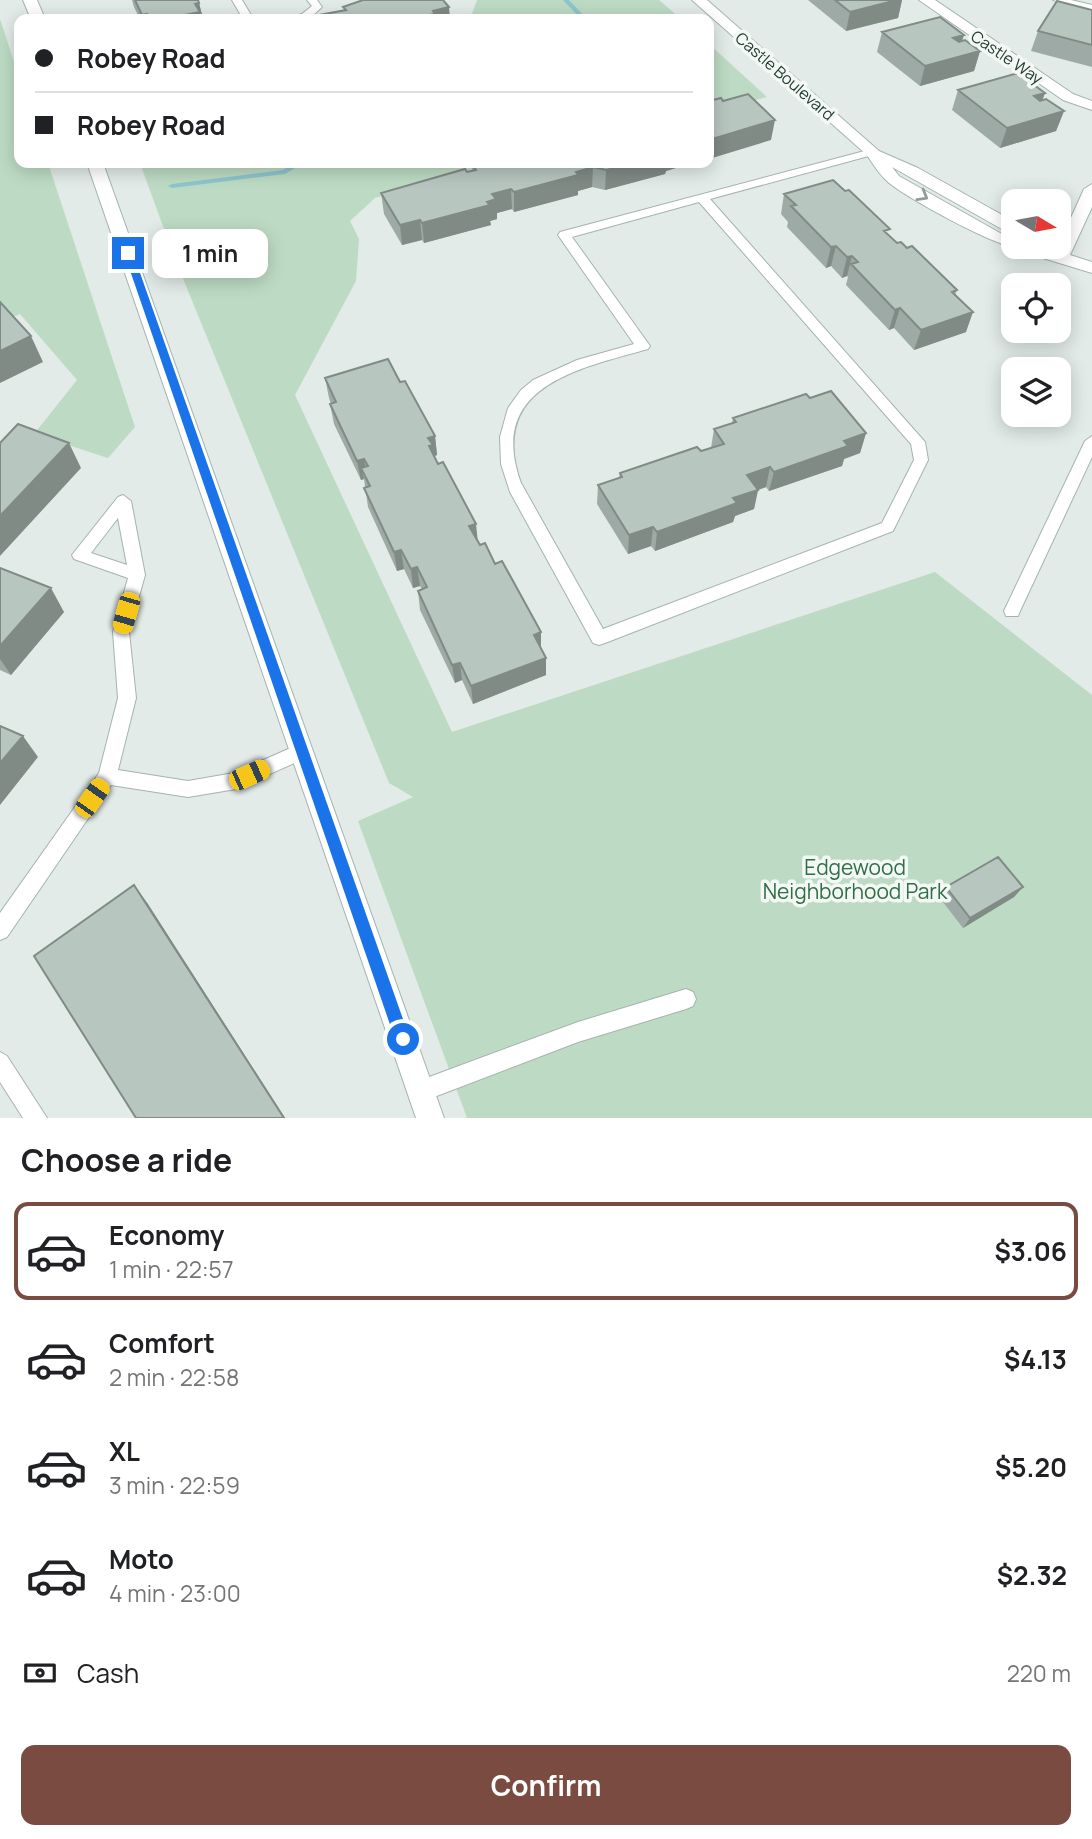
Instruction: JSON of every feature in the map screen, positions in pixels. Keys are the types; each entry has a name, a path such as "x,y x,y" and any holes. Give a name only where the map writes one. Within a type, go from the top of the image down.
{"street":[{"name":"Castle Boulevard","path":"699,0 872,152 893,179 1001,239"},
{"name":"Castle Way","path":"926,0 1068,97 1092,106"},
{"name":"Castle Boulevard","path":"872,152 914,171 1001,221"},
{"path":"97,168 430,1118"},
{"path":"1071,235 1092,189"},
{"path":"1067,259 1092,268"}],"lane":[{"path":"309,14 317,7 312,0"},
{"path":"1058,0 1092,8"},
{"path":"702,198 918,442 921,460 888,527 599,638 519,494 508,464 507,437 514,413 524,394 557,374 590,361 643,346 564,235 872,152"},
{"path":"1012,611 1092,442"},
{"path":"0,930 107,776 127,698 121,632 137,575 123,501 80,555 137,575"},
{"path":"107,776 188,789 236,781 302,751"},
{"path":"421,1091 578,1032 686,999"},
{"path":"0,1063 36,1118"}],"green space":[{"path":"477,0 659,0 675,14 472,14"},
{"path":"0,19 14,62 14,168 50,168 135,427 108,458 34,434 77,380 20,314 0,322"},
{"path":"714,49 767,97 714,111"},
{"name":"Edgewood Neighborhood Park","path":"142,168 492,168 375,198 350,221 359,239 356,281 295,395 452,732 935,572 1092,695 1092,1118 467,1118 358,821 413,797 389,783 173,254"}],"building":[{"path":"135,0 198,0 199,3 195,4 200,12 190,14 142,14"},
{"path":"363,0 443,0 449,7 433,11 435,14 324,14 346,10 343,7"},
{"path":"835,0 897,0 850,12"},
{"path":"1057,1 1092,10 1092,45 1038,31"},
{"path":"940,17 964,35 953,38 959,42 965,40 980,51 925,66 882,32"},
{"path":"1018,73 1045,93 1034,96 1040,101 1046,99 1064,111 1007,128 958,90"},
{"path":"748,94 775,120 714,138 714,100 721,98 723,101"},
{"path":"475,168 590,168 576,172 578,175 514,192 511,189 492,194 496,199 487,202 490,205 422,223 420,220 400,225 381,193 465,169 467,172 476,170"},
{"path":"833,180 845,191 849,190 890,229 884,231 897,243 901,242 907,248 912,246 957,290 952,292 973,312 921,330 900,308 895,310 851,264 858,262 852,256 847,257 836,246 831,247 791,206 796,205 784,194"},
{"path":"0,302 31,336 0,351"},
{"path":"388,359 400,382 405,381 435,436 428,438 433,445 429,446 438,464 443,462 476,524 469,526 480,545 485,543 495,564 502,561 541,632 534,635 546,658 471,686 460,663 452,665 418,591 427,587 417,567 411,569 401,550 394,552 364,488 370,486 361,468 368,466 364,459 357,461 330,404 336,402 325,378"},
{"path":"831,391 866,433 844,441 848,446 774,472 770,467 747,475 758,490 733,498 737,503 657,532 653,527 629,535 598,485 622,477 620,473 697,447 701,451 724,444 714,429 736,422 733,418 806,394 810,398"},
{"path":"18,424 69,443 0,516 0,443"},
{"path":"0,568 51,588 0,646"},
{"path":"0,726 23,736 0,763"},
{"path":"998,857 1023,887 970,918 946,887"},
{"path":"134,885 284,1118 136,1118 34,956"}],"waterway":[{"path":"566,0 579,14"},
{"path":"172,186 285,172 291,168"}],"route":[{"path":"128,253 403,1039"}]}
